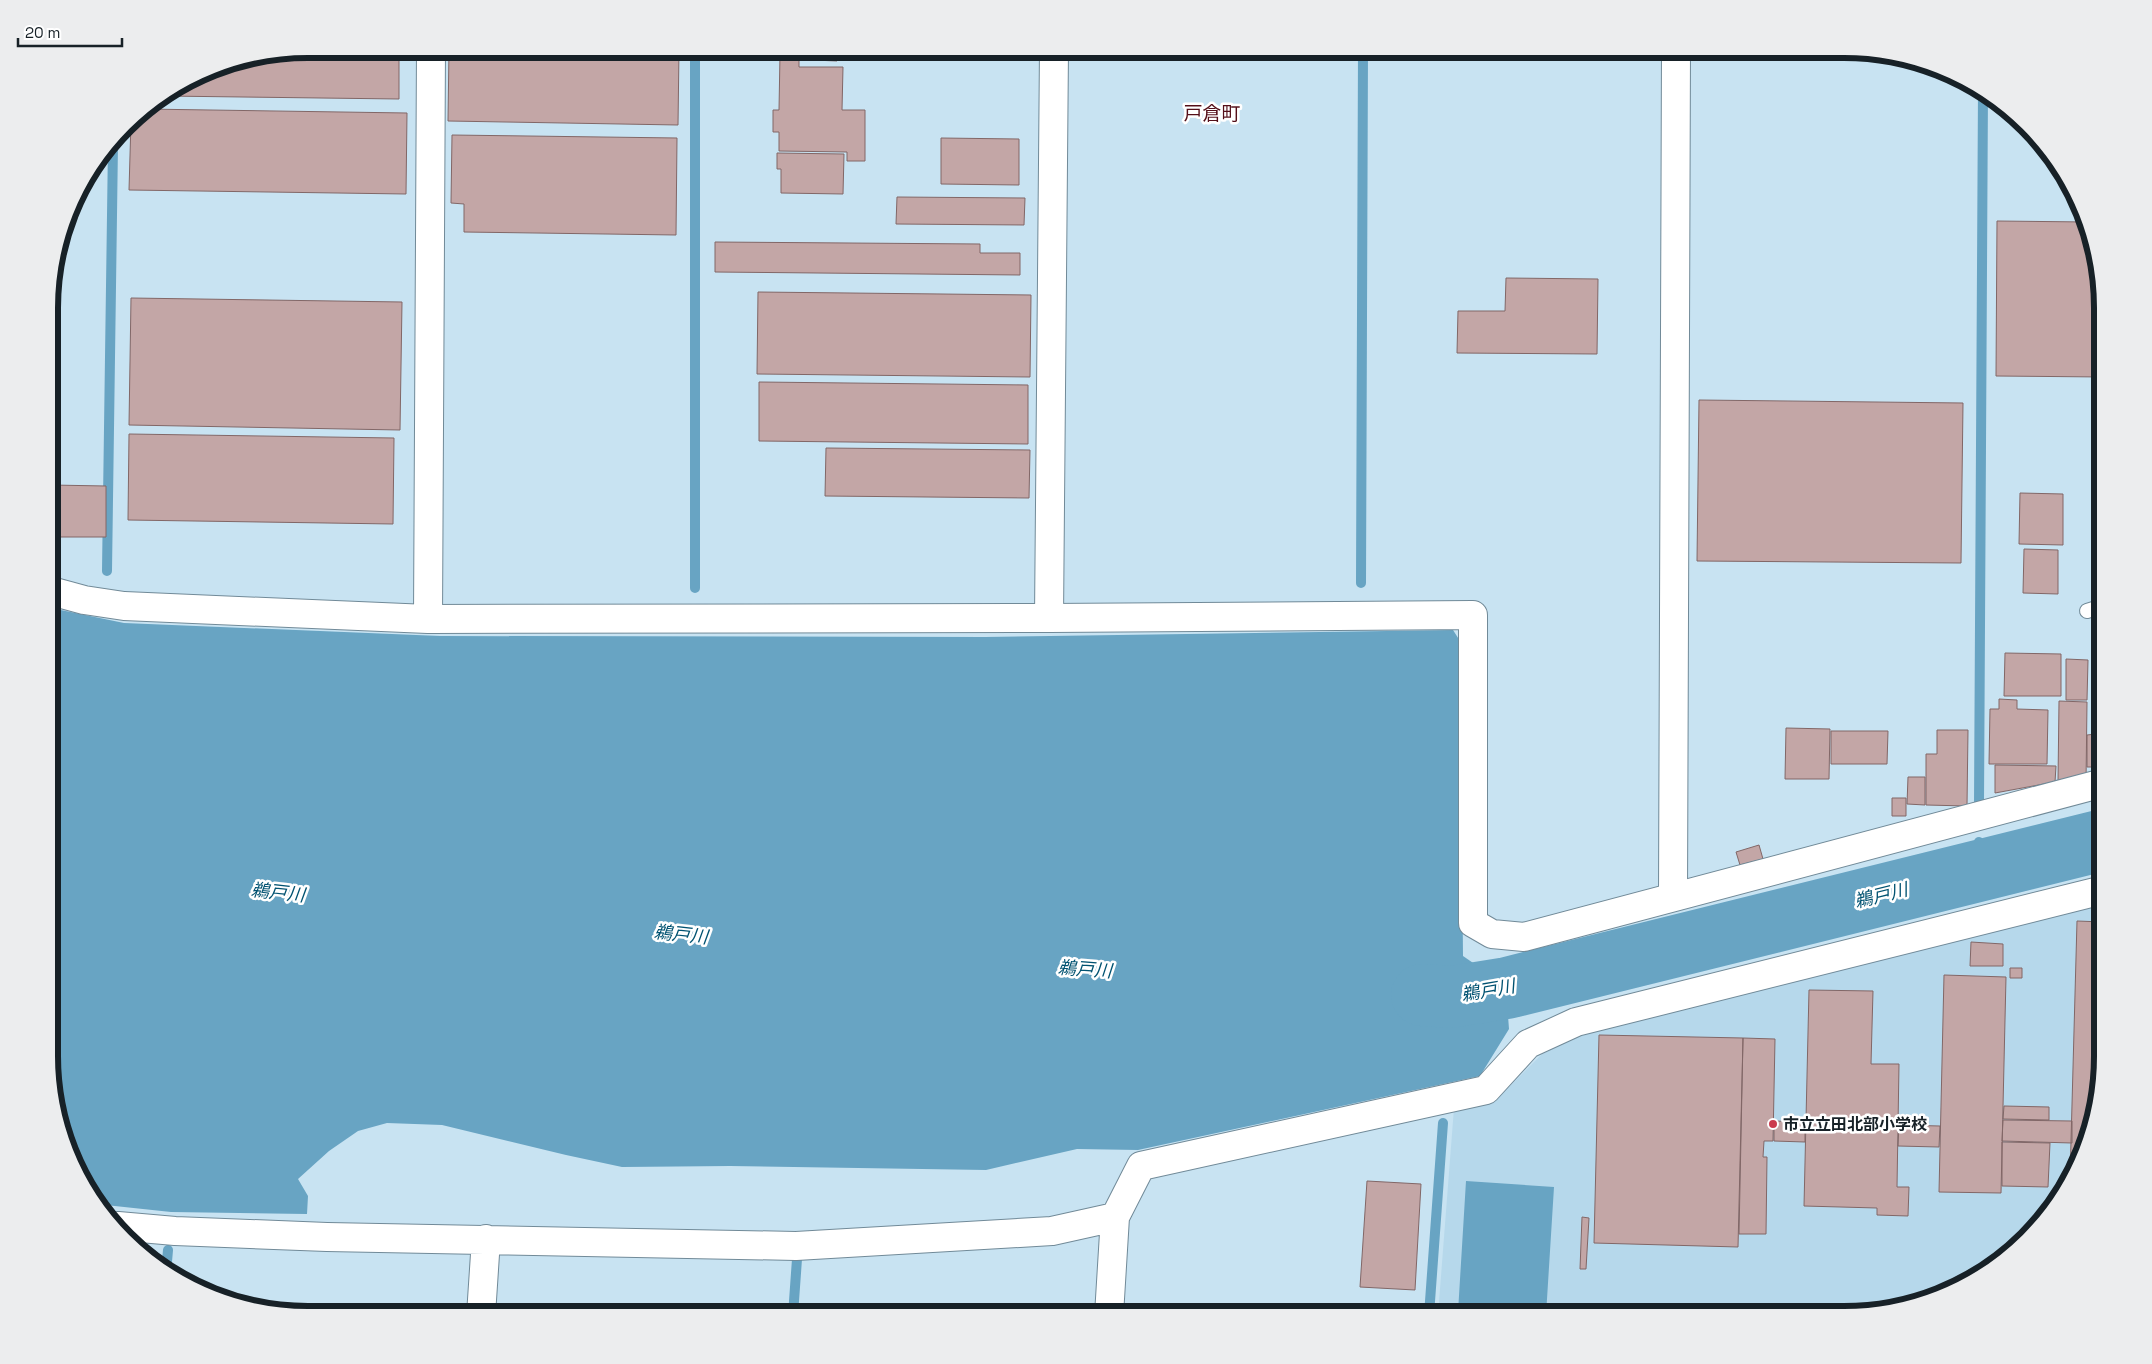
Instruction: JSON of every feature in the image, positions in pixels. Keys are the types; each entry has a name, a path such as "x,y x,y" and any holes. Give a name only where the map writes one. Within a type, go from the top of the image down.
{"street":[{"path":"428,618 431,58"},
{"path":"1049,618 1054,58"},
{"path":"1673,897 1676,58"},
{"path":"58,593 84,600 124,606 428,618 1473,616 1473,923 1492,934 1524,936 2094,785"},
{"path":"1110,1306 1116,1217 1141,1166 1486,1090 1528,1044 1576,1022 2094,892"},
{"path":"125,1227 175,1231 327,1237 796,1246 1052,1232 1116,1217"},
{"path":"482,1306 486,1239"}],"lane":[{"path":"2087,610 2094,608"}],"shaded area":[{"name":"市立立田北部小学校","path":"2094,905 2094,1073 2086,1121 2069,1167 2043,1209 1997,1255 1955,1281 1925,1293 1893,1302 1861,1306 1439,1306 1454,1108 1497,1099 1542,1054 1595,1028"}],"water":[{"path":"58,609 124,623 440,636 985,637 1453,630 1460,641 1463,956 1479,967 1504,963 1509,1029 1480,1076 1138,1150 1077,1149 986,1170 730,1166 622,1167 442,1125 387,1123 358,1131 329,1151 298,1179 308,1196 307,1214 171,1212 107,1205 83,1167 71,1137 62,1105 58,1073"},
{"path":"1466,1181 1554,1187 1547,1306 1458,1306"}],"building":[{"path":"291,58 399,58 399,99 175,96 197,83 227,71 259,62"},
{"path":"449,58 679,58 678,125 448,121"},
{"path":"780,58 799,58 799,67 843,67 842,110 865,110 865,161 847,161 847,152 779,151 779,132 773,132 773,110 779,110"},
{"path":"813,58 837,58 837,61 813,60"},
{"path":"155,109 407,113 406,194 129,190 131,131"},
{"path":"452,135 677,138 676,235 464,232 464,204 451,203"},
{"path":"941,138 1019,139 1019,185 941,184"},
{"path":"777,153 844,154 843,194 781,193 781,169 777,169"},
{"path":"897,197 1025,198 1024,225 896,224"},
{"path":"1997,221 2079,222 2090,259 2094,291 2094,377 1996,376"},
{"path":"715,242 980,244 980,253 1020,253 1020,275 715,272"},
{"path":"1506,278 1598,279 1597,354 1457,353 1458,311 1505,311"},
{"path":"758,292 1031,295 1030,377 757,374"},
{"path":"131,298 402,302 400,430 129,425"},
{"path":"759,382 1028,385 1028,444 759,441"},
{"path":"1699,400 1963,403 1961,563 1697,561"},
{"path":"129,434 394,438 393,524 128,520"},
{"path":"826,448 1030,450 1029,498 825,496"},
{"path":"58,485 106,486 106,537 58,537"},
{"path":"2020,493 2063,494 2063,545 2019,544"},
{"path":"2024,549 2058,550 2058,594 2023,593"},
{"path":"2005,653 2061,654 2061,696 2004,696"},
{"path":"2066,659 2088,660 2087,700 2066,700"},
{"path":"1999,699 2017,700 2017,709 2048,710 2047,764 1989,764 1990,709 1999,709"},
{"path":"2059,701 2087,702 2086,783 2058,782"},
{"path":"1786,728 1830,729 1829,779 1785,779"},
{"path":"1937,730 1968,730 1967,806 1926,805 1926,754 1937,754"},
{"path":"1831,731 1888,731 1887,764 1831,764"},
{"path":"2094,734 2094,767 2087,767 2087,735"},
{"path":"1995,765 2056,766 2055,782 1995,793"},
{"path":"1908,777 1925,777 1925,805 1907,804"},
{"path":"1892,798 1906,798 1906,816 1892,816"},
{"path":"1759,845 1763,859 1740,865 1736,852"},
{"path":"2077,921 2094,922 2094,1073 2086,1121 2070,1164"},
{"path":"1971,942 2003,944 2003,966 1970,966"},
{"path":"2010,968 2022,968 2022,978 2010,978"},
{"path":"1944,975 2006,977 2001,1193 1939,1192"},
{"path":"1809,990 1873,991 1871,1064 1899,1064 1897,1187 1909,1187 1908,1216 1877,1215 1877,1208 1804,1206"},
{"path":"1599,1035 1743,1038 1738,1247 1594,1243"},
{"path":"1743,1038 1775,1039 1773,1141 1764,1141 1763,1157 1767,1157 1766,1234 1739,1234"},
{"path":"2004,1106 2049,1107 2049,1120 2003,1119"},
{"path":"2003,1120 2072,1121 2072,1143 2002,1141"},
{"path":"1774,1121 1805,1122 1805,1142 1774,1141"},
{"path":"1899,1125 1940,1126 1939,1147 1898,1146"},
{"path":"2002,1142 2050,1143 2048,1187 2002,1186"},
{"path":"1367,1181 1421,1184 1415,1290 1360,1287"},
{"path":"1582,1217 1589,1218 1586,1269 1580,1269"}],"waterway":[{"path":"695,58 695,588"},
{"path":"1361,583 1363,58"},
{"path":"1979,804 1983,100"},
{"path":"107,571 113,150"},
{"path":"1978,871 1979,842"},
{"name":"鵜戸川","path":"1422,995 1451,997 1507,988 2094,842"},
{"path":"1430,1306 1443,1123"},
{"path":"167,1263 168,1250"},
{"path":"794,1306 797,1259"}],"place":[{"name":"市立立田北部小学校","path":"1773,1124"}],"district":[{"name":"戸倉町","path":"1212,113"}]}
